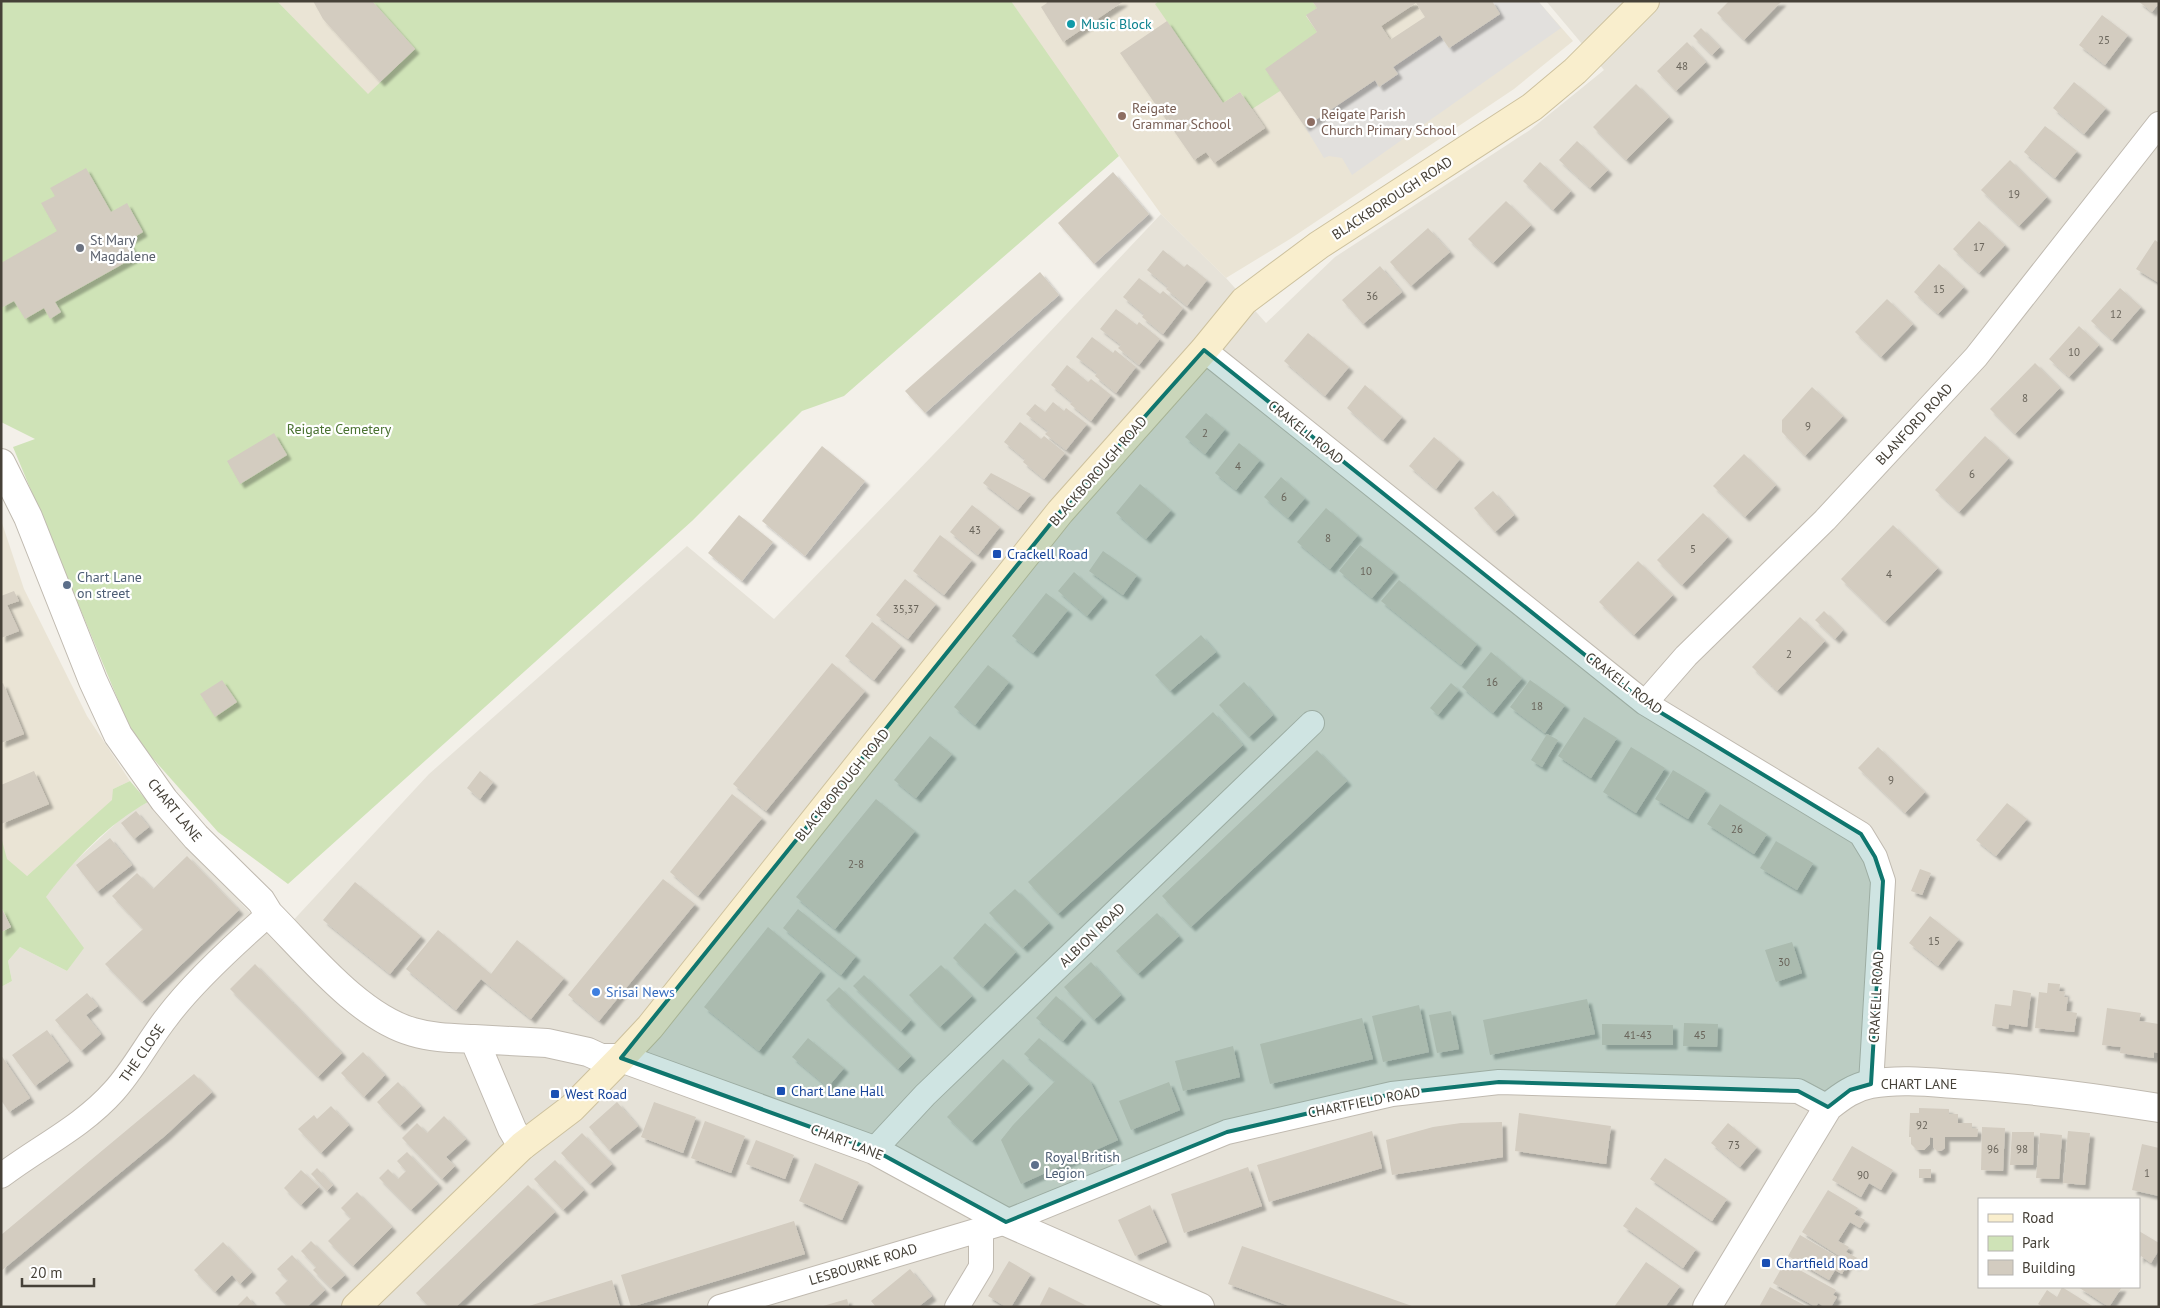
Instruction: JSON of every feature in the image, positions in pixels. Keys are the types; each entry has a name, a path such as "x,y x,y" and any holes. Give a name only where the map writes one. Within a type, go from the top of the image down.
{"main road":[{"name":"BLACKBOROUGH ROAD","path":"621,1058 656,1019 1060,512 1204,350 1244,301 1319,245 1532,107 1575,72 1645,1"},
{"path":"356,1307 522,1146 572,1108 621,1058"}],"street":[{"name":"BLANFORD ROAD","path":"1646,702 1686,656 1825,520 1976,357 2159,124"},
{"name":"CRAKELL ROAD","path":"1204,350 1646,702 1861,834 1875,857 1883,881 1871,1084"},
{"name":"CHART LANE","path":"1,464 28,517 93,681 118,735 164,800 196,837 261,901 269,914 340,985 378,1018 412,1032 440,1038 547,1043 588,1052 601,1058 621,1058 874,1150 993,1225 1200,1307"},
{"name":"ALBION ROAD","path":"874,1150 925,1095 1312,723"},
{"name":"THE CLOSE","path":"1,1176 81,1123 114,1091 141,1056 167,1016 207,973 269,914"},
{"path":"474,1039 512,1129 522,1146"},
{"name":"CHARTFIELD ROAD","path":"993,1225 1227,1132 1392,1094 1499,1082 1798,1091 1828,1106"},
{"name":"CHART LANE","path":"1707,1307 1828,1106 1850,1090 1871,1084 1936,1082 2062,1093 2159,1108"},
{"path":"957,1307 981,1267 993,1225"},
{"name":"LESBOURNE ROAD","path":"720,1307 993,1225"}],"highlighted area":[{"path":"1204,350 1645,703 1861,834 1875,857 1883,881 1871,1084 1850,1090 1828,1107 1798,1091 1499,1082 1392,1094 1227,1132 1006,1222 874,1150 621,1058 1060,512"}],"shaded area":[{"path":"277,1 524,1 368,95"},
{"name":"Reigate Parish Church Primary School","path":"1011,1 1538,1 1573,41 1514,89 1290,239 1226,278 1161,214 1063,78"},
{"path":"1492,1 1538,1 1561,28 1352,175 1342,158 1329,156 1324,158 1305,127 1375,80 1380,86 1393,67 1440,35 1449,48 1500,14"},
{"path":"1546,1 2159,1 2159,1307 1,1307 1,987 12,981 8,961 20,947 67,971 83,948 45,897 69,867 126,814 148,802 275,940 429,774 687,546 774,619 964,423 1161,214 1226,278 1266,323 1335,257 1530,130 1604,70"},
{"path":"1,520 24,589 87,716 130,781 113,789 113,800 27,876 1,879"}],"green space":[{"name":"Reigate Cemetery","path":"1,1 277,1 368,94 415,49 372,1 1011,1 1119,156 844,396 802,411 692,521 288,884 218,832 133,736 13,447 35,439 1,422"},
{"path":"1159,1 1312,1 1317,8 1306,16 1317,32 1280,91 1252,109 1240,92 1223,103 1155,4"},
{"path":"130,781 148,802 119,821 92,844 46,897 84,948 67,971 20,947 8,961 12,981 1,987 1,932 11,927 1,907 1,837 7,859 27,876 112,800 113,789"}],"building":[{"path":"313,1 372,1 415,49 380,82 323,19"},
{"name":"Music Block","path":"1046,1 1124,1 1063,42 1041,7 1047,3"},
{"path":"1312,1 1492,1 1500,14 1449,48 1440,35 1393,67 1398,74 1379,87 1375,80 1305,127 1265,69 1317,32 1306,15 1317,8","holes":["1416,3 1425,17 1390,40 1381,26"]},
{"path":"1729,1 1782,1 1744,40 1717,13"},
{"path":"2138,1 2159,1 2159,3 2152,12"},
{"path":"2102,15 2128,35 2105,65 2079,45"},
{"path":"1167,21 1223,103 1240,92 1265,128 1214,163 1206,152 1194,160 1120,53"},
{"path":"1701,28 1720,47 1712,55 1693,36"},
{"path":"1687,42 1706,62 1676,91 1657,71"},
{"path":"2074,82 2106,108 2084,134 2053,108"},
{"path":"1636,84 1669,117 1626,160 1593,127"},
{"path":"2045,126 2077,151 2055,178 2024,152"},
{"path":"1577,141 1608,170 1590,188 1559,160"},
{"path":"2010,160 2047,197 2019,226 1981,190"},
{"path":"1540,162 1571,191 1553,210 1523,181"},
{"name":"St Mary Magdalene","path":"86,168 111,212 127,203 143,232 128,241 137,256 55,302 61,312 50,319 44,308 25,319 14,301 1,308 1,263 57,231 41,203 55,196 50,188"},
{"path":"1113,172 1149,214 1094,264 1058,223"},
{"path":"1506,201 1531,225 1493,263 1468,239"},
{"path":"1979,221 2005,245 1979,273 1953,249"},
{"path":"1428,228 1450,252 1411,286 1390,262"},
{"path":"2155,240 2159,243 2159,283 2136,269"},
{"path":"1163,250 1184,267 1187,264 1207,280 1187,306 1147,270"},
{"path":"1939,264 1964,287 1938,314 1914,292"},
{"path":"1380,266 1402,292 1363,324 1342,300"},
{"path":"1040,272 1059,295 925,413 905,391"},
{"path":"1139,278 1160,294 1163,291 1183,308 1163,334 1142,317 1144,314 1123,297"},
{"path":"2120,288 2141,307 2112,340 2091,321"},
{"path":"1887,299 1913,324 1881,357 1855,332"},
{"path":"1116,309 1137,325 1139,322 1160,339 1139,365 1118,348 1121,345 1100,329"},
{"path":"2079,326 2099,345 2069,377 2049,359"},
{"path":"1308,333 1349,367 1325,396 1284,361"},
{"path":"1092,337 1113,353 1115,350 1136,367 1116,393 1095,376 1097,373 1076,357"},
{"path":"2035,363 2060,388 2015,434 1990,409"},
{"path":"1067,365 1088,382 1091,379 1111,395 1091,421 1051,385"},
{"path":"1365,385 1402,417 1383,440 1347,408"},
{"path":"1812,387 1843,416 1805,456 1782,432 1782,420"},
{"path":"1053,402 1064,411 1066,408 1087,424 1066,450 1045,434 1048,431 1026,414 1035,404 1045,412"},
{"path":"1206,413 1225,429 1205,454 1185,437"},
{"path":"1020,422 1041,439 1044,436 1065,453 1044,479 1023,462 1025,459 1004,442"},
{"path":"274,433 287,455 240,484 227,461"},
{"path":"1985,436 2009,458 1959,512 1935,490"},
{"path":"1434,437 1460,459 1436,489 1409,466"},
{"path":"1239,443 1260,460 1236,490 1215,473"},
{"path":"822,446 865,481 805,556 762,521"},
{"path":"1744,454 1776,485 1745,517 1713,486"},
{"path":"991,473 1031,494 1018,510 983,483"},
{"path":"1281,477 1305,498 1288,518 1264,497"},
{"path":"1140,484 1171,510 1146,539 1116,513"},
{"path":"1493,491 1514,515 1495,532 1474,508"},
{"path":"972,505 1000,527 978,555 950,532"},
{"path":"1326,508 1358,535 1330,569 1297,542"},
{"path":"1703,513 1728,537 1682,585 1657,560"},
{"path":"739,515 773,542 742,581 708,553"},
{"path":"1893,525 1938,568 1885,622 1841,579"},
{"path":"940,535 972,560 944,595 913,571"},
{"path":"1360,545 1394,572 1372,598 1339,571"},
{"path":"1103,551 1137,575 1123,595 1089,571"},
{"path":"1638,561 1673,595 1634,635 1599,602"},
{"path":"1074,572 1103,597 1087,616 1058,591"},
{"path":"905,579 936,604 908,639 876,615"},
{"path":"1399,580 1477,644 1461,665 1381,601"},
{"path":"14,591 19,601 7,605 19,631 1,638 1,596"},
{"path":"1046,593 1068,610 1033,653 1012,636"},
{"path":"1824,611 1843,630 1835,639 1815,620"},
{"path":"1800,617 1825,641 1777,691 1752,667"},
{"path":"872,622 901,646 874,680 845,656"},
{"path":"1201,635 1216,652 1170,691 1155,675"},
{"path":"1491,652 1522,678 1493,713 1462,687"},
{"path":"832,663 865,691 766,811 733,784"},
{"path":"988,665 1009,682 975,725 954,707"},
{"path":"222,680 237,702 215,717 200,694"},
{"path":"1530,680 1565,705 1545,733 1510,707"},
{"path":"1244,682 1273,715 1249,737 1219,705"},
{"path":"3,683 24,734 1,743 1,684"},
{"path":"1451,683 1459,690 1438,715 1430,708"},
{"path":"1213,712 1243,745 1058,914 1028,882"},
{"path":"1584,717 1617,738 1591,778 1558,756"},
{"path":"1547,734 1558,740 1542,767 1531,760"},
{"path":"930,736 952,754 916,798 894,780"},
{"path":"1631,747 1665,768 1636,813 1603,792"},
{"path":"1878,747 1925,792 1905,813 1858,768"},
{"path":"1317,750 1347,781 1191,927 1162,896"},
{"path":"1673,770 1706,790 1688,819 1655,799"},
{"path":"34,771 49,804 1,824 1,785"},
{"path":"480,771 493,782 480,799 467,788"},
{"path":"732,794 762,818 698,896 670,872"},
{"path":"876,799 915,831 835,929 796,897"},
{"path":"2007,803 2027,819 1996,856 1976,840"},
{"path":"1720,804 1767,834 1754,854 1707,824"},
{"path":"136,811 149,827 134,839 121,823"},
{"path":"110,838 132,865 97,892 76,865"},
{"path":"1776,841 1813,863 1797,890 1760,868"},
{"path":"187,856 239,910 142,1002 105,964 143,929 112,896 137,873 153,889"},
{"path":"1920,869 1931,873 1922,895 1911,891"},
{"path":"663,879 695,904 599,1021 568,995"},
{"path":"355,882 421,936 390,974 323,920"},
{"path":"1015,889 1049,923 1023,948 989,913"},
{"path":"1,907 11,927 1,932"},
{"path":"798,909 856,956 841,975 783,928"},
{"path":"1157,913 1179,936 1138,974 1116,951"},
{"path":"1930,916 1959,939 1938,966 1909,943"},
{"path":"985,923 1016,952 983,987 953,958"},
{"path":"768,927 821,971 759,1051 704,1007"},
{"path":"438,930 491,974 517,940 564,978 531,1019 481,979 456,1010 406,969"},
{"path":"1792,942 1802,973 1776,982 1765,950"},
{"path":"1091,962 1121,995 1094,1020 1064,987"},
{"path":"255,964 342,1053 318,1077 230,989"},
{"path":"941,965 972,996 940,1027 909,995"},
{"path":"864,975 911,1020 901,1031 853,986"},
{"path":"2048,983 2060,984 2059,991 2065,992 2064,997 2068,997 2066,1011 2077,1013 2074,1032 2035,1028 2039,992 2047,993"},
{"path":"839,987 911,1056 898,1069 826,1000"},
{"path":"2013,990 2031,993 2027,1027 2009,1024 2008,1029 1992,1026 1995,1004 2011,1006"},
{"path":"87,993 98,1006 86,1015 101,1034 81,1051 55,1020"},
{"path":"1056,996 1082,1019 1063,1041 1036,1018"},
{"path":"1587,999 1595,1034 1490,1055 1483,1020"},
{"path":"1419,1005 1429,1052 1383,1062 1372,1016"},
{"path":"2107,1008 2141,1013 2139,1021 2159,1024 2159,1053 2154,1052 2154,1058 2120,1053 2121,1047 2102,1045"},
{"path":"1451,1011 1459,1049 1437,1053 1429,1015"},
{"path":"1362,1018 1373,1059 1270,1084 1260,1044"},
{"path":"1684,1023 1718,1024 1717,1047 1683,1046"},
{"path":"1602,1024 1673,1025 1673,1045 1602,1045"},
{"path":"47,1030 69,1061 35,1086 12,1055"},
{"path":"808,1038 844,1068 828,1087 792,1057"},
{"path":"1039,1038 1090,1081 1118,1140 1021,1184 1001,1140 1055,1081 1024,1054"},
{"path":"1233,1046 1240,1077 1183,1091 1175,1061"},
{"path":"363,1052 385,1075 364,1097 341,1073"},
{"path":"1,1055 30,1098 9,1112 1,1100"},
{"path":"1003,1059 1029,1084 972,1141 947,1117"},
{"path":"194,1074 212,1092 166,1135 1,1271 1,1235"},
{"path":"398,1082 421,1106 400,1126 377,1102"},
{"path":"1169,1082 1180,1110 1131,1130 1119,1101"},
{"path":"617,1102 638,1126 609,1150 589,1127"},
{"path":"654,1102 696,1117 683,1153 641,1137"},
{"path":"331,1106 349,1125 321,1153 298,1129 314,1115 317,1119"},
{"path":"1919,1108 1949,1109 1949,1114 1958,1114 1958,1123 1972,1123 1972,1128 1978,1129 1977,1137 1945,1137 1945,1148 1937,1151 1933,1147 1933,1138 1930,1137 1930,1144 1924,1150 1917,1150 1911,1144 1911,1137 1909,1137 1910,1113 1919,1113"},
{"path":"1519,1113 1611,1126 1606,1164 1515,1151"},
{"path":"444,1116 466,1139 446,1157 455,1166 442,1179 402,1138 417,1123 427,1133"},
{"path":"705,1121 745,1136 731,1173 691,1158"},
{"path":"1502,1122 1503,1157 1392,1175 1386,1140 1433,1127 1461,1123"},
{"path":"1728,1123 1757,1147 1740,1167 1711,1143"},
{"path":"1982,1127 2005,1128 2003,1171 1981,1170"},
{"path":"1372,1131 1382,1168 1269,1202 1257,1165"},
{"path":"2068,1131 2090,1133 2085,1185 2063,1183"},
{"path":"2012,1132 2034,1132 2033,1165 2010,1165"},
{"path":"582,1133 612,1164 590,1184 561,1153"},
{"path":"2040,1133 2062,1135 2059,1179 2036,1178"},
{"path":"756,1140 794,1155 785,1179 746,1164"},
{"path":"2142,1144 2159,1148 2159,1196 2132,1190"},
{"path":"1852,1146 1893,1170 1881,1190 1869,1183 1861,1197 1832,1180"},
{"path":"407,1152 438,1184 411,1210 379,1178 388,1169 398,1179 406,1171 397,1161"},
{"path":"1665,1158 1727,1199 1712,1221 1650,1179"},
{"path":"555,1160 584,1190 563,1210 534,1179"},
{"path":"815,1163 859,1182 842,1220 799,1201"},
{"path":"1248,1167 1262,1206 1184,1233 1171,1194"},
{"path":"317,1168 333,1185 327,1191 311,1174"},
{"path":"1919,1169 1931,1169 1931,1178 1919,1178"},
{"path":"301,1170 319,1187 301,1205 284,1188"},
{"path":"528,1185 555,1212 456,1307 429,1307 416,1293"},
{"path":"1828,1190 1858,1208 1854,1214 1865,1220 1860,1228 1850,1222 1838,1241 1849,1247 1846,1252 1859,1259 1855,1266 1802,1232"},
{"path":"357,1192 392,1227 353,1266 328,1241 351,1218 341,1208"},
{"path":"1150,1205 1167,1242 1135,1256 1118,1220"},
{"path":"1636,1207 1696,1249 1683,1268 1623,1226"},
{"path":"794,1221 805,1254 631,1307 621,1275"},
{"path":"2140,1232 2159,1243 2159,1250 2151,1263 2141,1256 2140,1258"},
{"path":"1800,1235 1848,1263 1842,1274 1835,1270 1829,1280 1788,1256"},
{"path":"311,1241 345,1275 331,1288 313,1270 316,1267 301,1251"},
{"path":"223,1242 252,1272 240,1284 232,1275 215,1292 194,1270"},
{"path":"1242,1246 1412,1307 1292,1307 1228,1284"},
{"path":"292,1255 325,1290 307,1307 289,1307 275,1293 288,1280 277,1269"},
{"path":"1009,1261 1031,1274 1011,1307 1006,1307 988,1296"},
{"path":"1646,1262 1680,1286 1665,1307 1614,1307"},
{"path":"1785,1262 1836,1290 1833,1295 1837,1297 1831,1307 1825,1307 1818,1303 1816,1307 1773,1283"},
{"path":"910,1269 932,1296 918,1307 876,1307 871,1301"},
{"path":"612,1280 620,1307 529,1307 529,1306"},
{"path":"1049,1287 1089,1307 1039,1307"},
{"path":"1770,1287 1808,1307 1759,1307"},
{"path":"2062,1288 2064,1288 2094,1307 2043,1307 2038,1304 2047,1290 2057,1297"},
{"path":"2080,1288 2121,1288 2109,1307"},
{"path":"247,1296 256,1307 236,1307"},
{"path":"847,1299 849,1307 823,1307 823,1306"}],"place":[{"name":"Music Block","path":"1071,24"},
{"name":"Reigate Grammar School","path":"1122,116"},
{"name":"Reigate Parish Church Primary School","path":"1311,122"},
{"name":"St Mary Magdalene","path":"80,248"},
{"name":"Crackell Road","path":"997,554"},
{"name":"Chart Lane on street","path":"67,585"},
{"name":"Srisai News","path":"596,992"},
{"name":"Chart Lane Hall","path":"781,1091"},
{"name":"West Road","path":"555,1094"},
{"name":"Royal British Legion","path":"1035,1165"},
{"name":"Chartfield Road","path":"1766,1263"}]}
